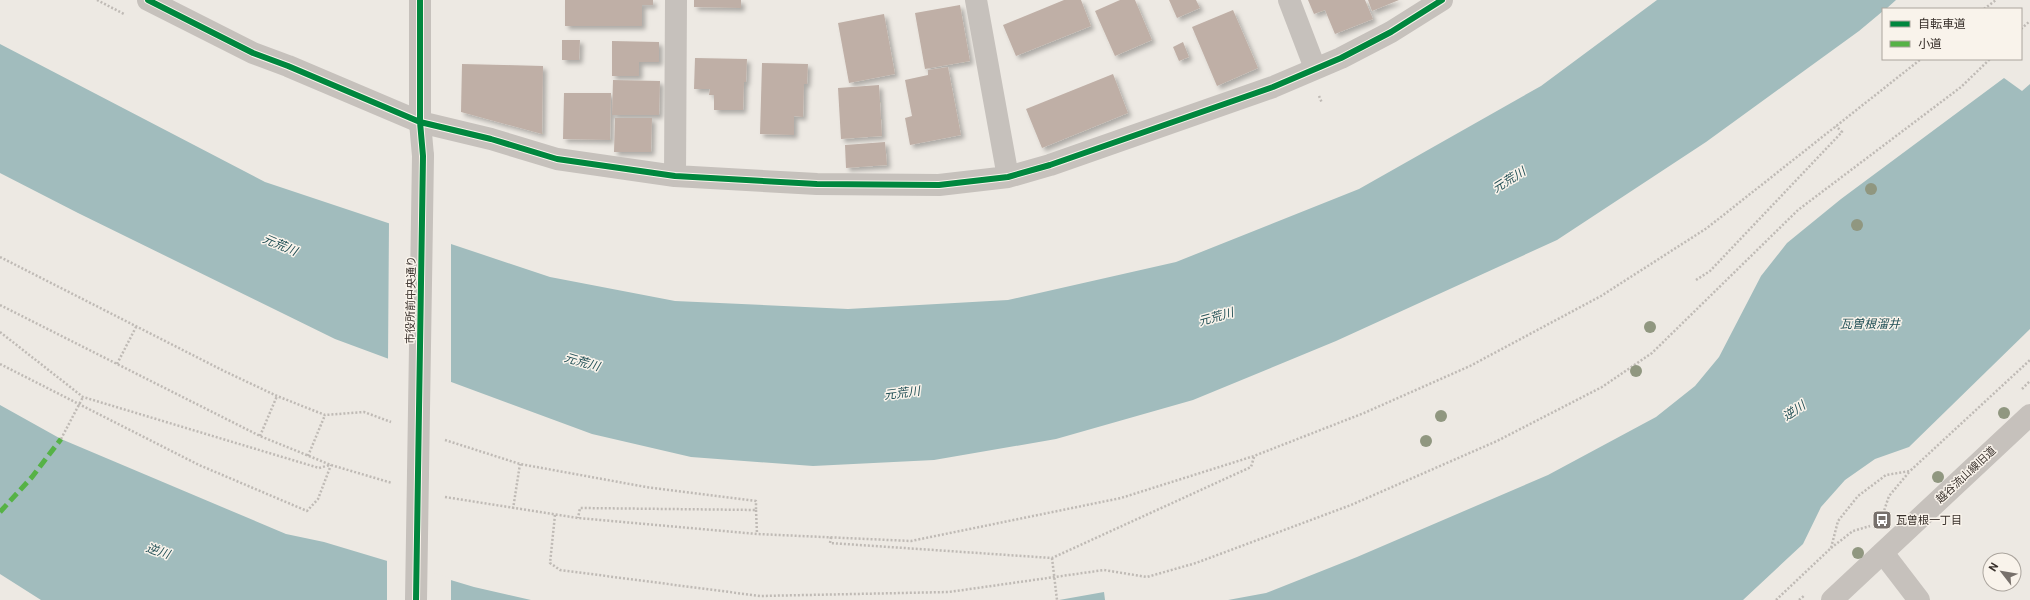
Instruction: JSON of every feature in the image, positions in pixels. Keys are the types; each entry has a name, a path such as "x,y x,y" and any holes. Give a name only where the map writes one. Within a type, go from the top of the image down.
{"street":[{"path":"148,0 168,5 253,53 288,66 420,122 490,139 557,159 675,176 817,184 931,185 1008,177 1050,165 1221,106 1273,87 1341,58 1391,32 1442,0"},
{"name":"市役所前中央通り","path":"416,600 423,156 420,122 420,0"},
{"path":"675,176 676,0"},
{"path":"976,0 1008,177"},
{"path":"1289,0 1315,68"},
{"name":"越谷流山線旧道","path":"1832,600 2030,415"},
{"path":"1883,553 1919,600"}],"path":[{"path":"1985,8 1996,0"},
{"path":"2022,28 2030,21"},
{"path":"0,305 260,436 331,465 418,481 456,500 555,515 757,534 911,542 1121,498 1254,456 1364,413 1470,366 1601,296 1707,228 1920,60"},
{"path":"555,515 550,563 560,570 760,596 949,592 1104,570 1147,577 1196,563 1351,505 1496,441 1602,387 1652,353 1798,210 1961,87 1989,60"},
{"path":"1696,280 1710,271 1842,132 1836,126"},
{"path":"117,364 136,326"},
{"path":"0,332 83,397 319,468 331,465"},
{"path":"1882,516 1889,496 1910,471 2030,360"},
{"path":"0,364 199,465 307,511 318,499 331,465"},
{"path":"260,436 277,396"},
{"path":"61,439 83,397"},
{"path":"308,456 325,415"},
{"path":"831,537 830,543 1052,558 1251,467 1254,456"},
{"path":"513,509 520,464"},
{"path":"1830,548 1838,521 1858,496 1886,475 1910,471"},
{"path":"756,510 757,534"},
{"path":"1776,600 1830,548 1853,531 1873,525"},
{"path":"1052,558 1057,600"}],"water":[{"name":"元荒川","path":"1657,0 1896,0 1887,8 1882,8 1882,12 1859,31 1706,142 1557,240 1336,341 1193,400 1056,439 934,460 813,466 691,457 592,434 335,339 78,213 0,173 0,44 265,182 550,277 675,301 848,309 1008,300 1176,262 1359,189 1541,86"},
{"name":"瓦曽根溜井","path":"2004,78 2022,91 2030,84 2030,329 1909,447 1875,459 1845,480 1821,507 1803,544 1743,600 1228,600 1266,593 1357,557 1548,475 1656,417 1695,386 1719,357 1761,276 1787,243 1841,199"},
{"name":"逆川","path":"0,405 61,439 286,534 324,542 474,587 531,600 41,600 0,574"},
{"path":"1104,592 1105,600 1059,600"}],"pier":[{"path":"389,221 451,242 451,384 388,361"},
{"path":"387,559 451,578 451,600 387,600"}],"building":[{"path":"565,0 653,0 653,5 642,5 642,26 565,26"},
{"path":"694,0 741,0 741,8 694,7"},
{"path":"1064,0 1081,0 1091,26 1016,56 1003,25"},
{"path":"1120,0 1135,0 1152,40 1115,56 1095,11"},
{"path":"1169,0 1196,0 1200,8 1177,18"},
{"path":"1308,0 1365,0 1373,19 1335,34 1325,10 1314,14"},
{"path":"1368,0 1399,0 1372,11"},
{"path":"960,5 970,61 925,69 915,13"},
{"path":"1233,10 1258,68 1217,86 1192,27"},
{"path":"884,14 895,74 849,83 838,23"},
{"path":"562,40 580,40 579,60 562,60"},
{"path":"612,41 659,42 659,62 639,62 639,76 612,76"},
{"path":"1183,42 1189,57 1179,61 1173,47"},
{"path":"695,58 747,59 743,110 714,110 714,95 709,95 710,89 694,89"},
{"path":"762,63 808,64 807,84 804,84 803,117 794,116 794,135 760,134"},
{"path":"462,64 543,66 542,134 461,112"},
{"path":"948,67 961,135 910,145 905,118 912,116 905,80 928,75 928,70"},
{"path":"1113,74 1128,113 1042,148 1026,109"},
{"path":"613,80 660,81 659,115 612,115"},
{"path":"879,85 882,136 841,139 838,88"},
{"path":"564,93 611,93 610,140 563,139"},
{"path":"615,118 652,118 651,152 614,152"},
{"path":"885,142 887,165 846,168 845,145"}],"marked path":[{"path":"0,512 32,477 61,439"}],"cycle path":[{"path":"148,0 253,53 288,66 420,122 491,139 557,159 675,176 817,184 939,185 1008,177 1050,165 1273,87 1341,58 1391,32 1442,0"},
{"path":"416,600 423,156 420,122 420,0"}],"place":[{"name":"瓦曽根一丁目","path":"1882,520"}]}
